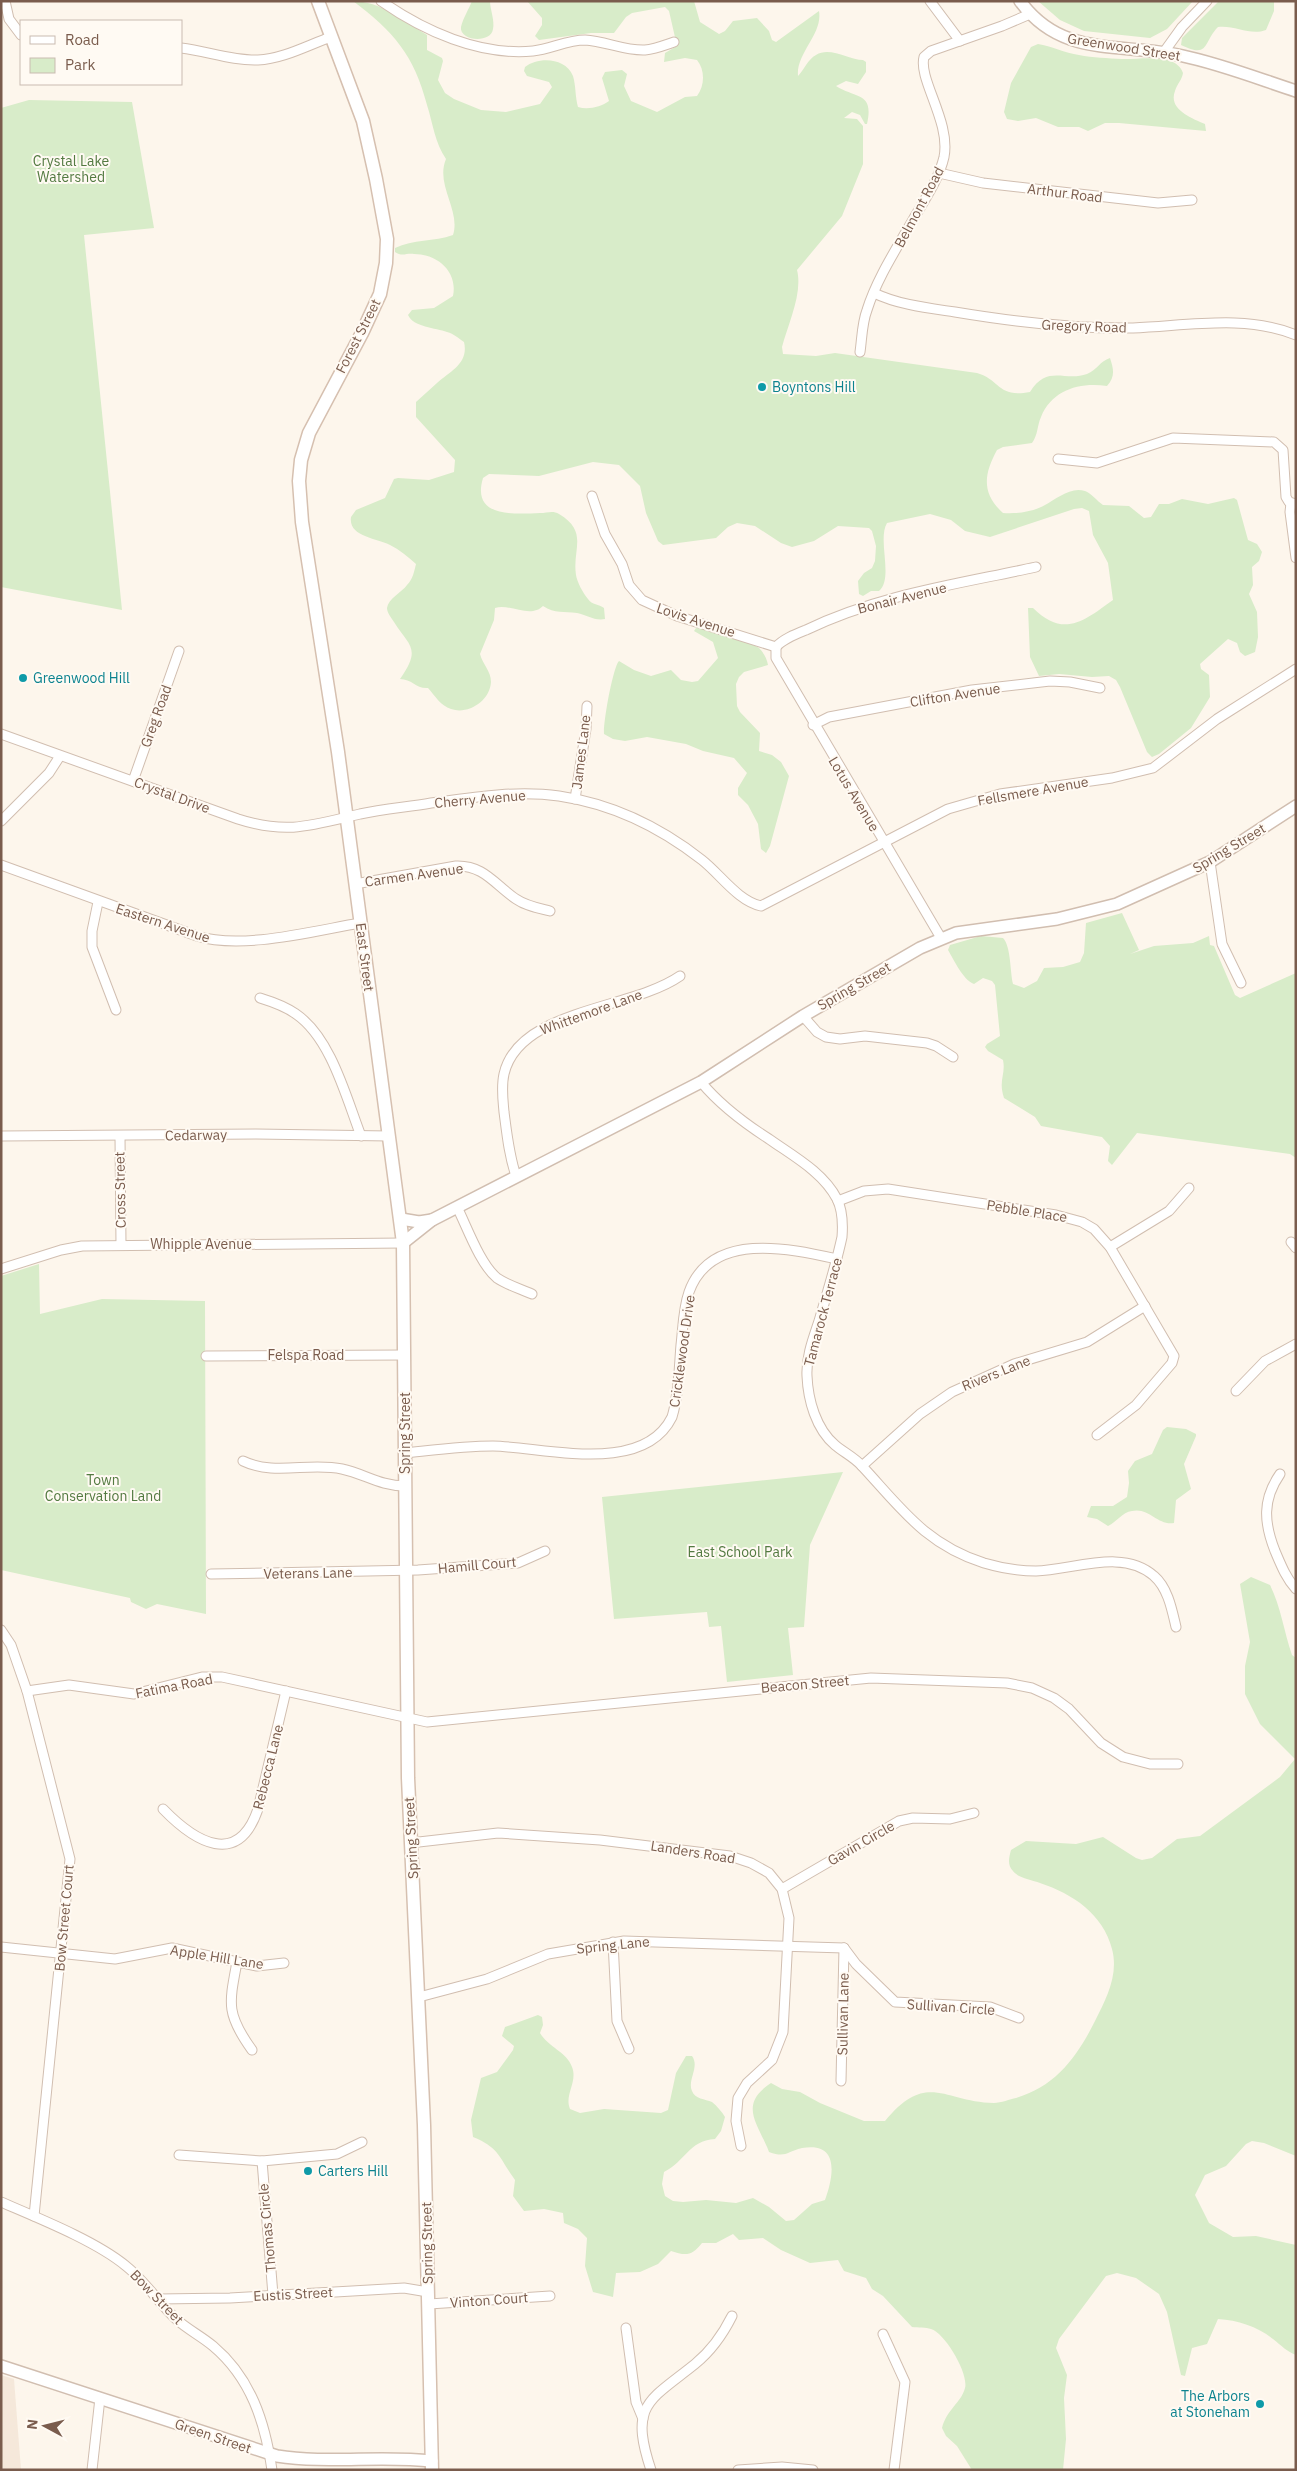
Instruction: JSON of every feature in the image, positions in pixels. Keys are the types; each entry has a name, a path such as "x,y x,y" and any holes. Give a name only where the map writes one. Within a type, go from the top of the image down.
{"main road":[{"name":"Forest Street","path":"318,1 363,121 378,188 387,246 384,277 375,306 315,420 300,460 299,486 302,522 326,672"},
{"name":"East Street","path":"326,672 403,1243"},
{"name":"Spring Street","path":"403,1243 410,1843 419,1997 432,2465"}],"street":[{"path":"5,1 9,19 20,34"},
{"path":"381,1 406,17 445,35 474,46 499,50 533,51 586,40 643,50 674,42"},
{"path":"930,1 960,41 1030,14"},
{"name":"Greenwood Street","path":"1020,1 1030,14 1046,28 1072,41 1164,52 1198,60 1296,91"},
{"path":"1164,52 1182,27 1207,1"},
{"path":"182,48 244,60 260,60 279,56 332,37"},
{"name":"Belmont Road","path":"860,352 866,312 874,293 939,173 944,155 944,136 923,59 931,51 960,41"},
{"name":"Arthur Road","path":"939,173 983,183 1158,203 1192,200"},
{"name":"Gregory Road","path":"874,293 907,304 1050,326 1125,328 1248,324 1272,327 1296,335"},
{"path":"1058,459 1097,463 1173,438 1274,442 1283,450 1284,489 1286,497 1293,504 1290,512 1296,558"},
{"name":"Lovis Avenue","path":"592,496 605,534 622,564 629,586 642,600 677,616 776,647"},
{"name":"Bonair Avenue","path":"776,647 828,619 876,602 1036,567"},
{"name":"Lotus Avenue","path":"776,647 776,658 813,725 941,938"},
{"name":"Greg Road","path":"133,781 179,651"},
{"name":"Fellsmere Avenue","path":"762,906 928,817 978,800 1045,786 1112,778 1154,768 1217,719 1296,669"},
{"name":"Clifton Avenue","path":"813,725 829,717 982,689 1055,681 1100,688"},
{"name":"James Lane","path":"575,799 586,729 587,706"},
{"name":"Crystal Drive","path":"1,734 269,827 292,828 347,819"},
{"path":"1,821 49,773 60,756"},
{"name":"Cherry Avenue","path":"347,819 404,807 493,795 531,794 575,799 620,811 666,834 703,861 745,899 762,906"},
{"name":"Spring Street","path":"403,1243 432,1220 701,1082 802,1016 941,938 970,930 1057,918 1097,910 1132,898 1210,862 1296,806"},
{"path":"1210,862 1222,944 1241,984"},
{"name":"Eastern Avenue","path":"1,865 98,902 196,936 224,942 360,924"},
{"name":"Carmen Avenue","path":"355,884 456,866 472,867 486,874 516,900 550,911"},
{"path":"98,902 92,931 92,947 116,1010"},
{"name":"Whittemore Lane","path":"516,1176 508,1149 502,1090 506,1067 517,1047 541,1028 637,996 680,976"},
{"path":"260,998 295,1013 316,1034 334,1068 361,1136"},
{"path":"802,1016 817,1032 826,1037 840,1039 866,1036 927,1043 936,1046 953,1057"},
{"name":"Tamarock Terrace","path":"701,1082 736,1116 814,1171 838,1201 843,1224 837,1259 809,1354 808,1386 813,1408 825,1434 836,1446 862,1466 914,1524 947,1546 973,1559 1008,1568 1034,1571 1120,1562 1149,1572 1162,1586 1176,1628"},
{"name":"Cedarway","path":"2,1136 256,1134 389,1136"},
{"name":"Cross Street","path":"120,1136 121,1245"},
{"name":"Pebble Place","path":"838,1201 864,1191 888,1188 1056,1214 1088,1225 1110,1247 1174,1358 1140,1401 1097,1435"},
{"path":"1110,1247 1169,1211 1189,1188"},
{"path":"457,1207 486,1265 494,1275 503,1282 532,1294"},
{"name":"Spring Street","path":"401,1219 419,1222 432,1220"},
{"name":"Whipple Avenue","path":"1,1269 66,1248 121,1245 403,1243"},
{"name":"Cricklewood Drive","path":"405,1453 495,1446 591,1455 645,1443 661,1433 672,1417 687,1300 693,1283 703,1269 724,1254 750,1248 837,1259"},
{"name":"Rivers Lane","path":"862,1466 920,1414 952,1392 1014,1364 1079,1346 1104,1333 1145,1306"},
{"path":"1236,1391 1265,1361 1296,1344"},
{"name":"Felspa Road","path":"206,1356 405,1355"},
{"path":"243,1461 260,1468 341,1468 374,1481 405,1486"},
{"path":"1280,1474 1268,1496 1266,1524 1281,1565 1296,1589"},
{"name":"Hamill Court","path":"406,1571 518,1563 545,1551"},
{"name":"Veterans Lane","path":"210,1574 406,1571"},
{"name":"Bow Street Court","path":"1,1630 11,1645 27,1691 70,1855 62,1954 34,2216"},
{"name":"Fatima Road","path":"27,1691 69,1686 134,1694 214,1676 408,1719"},
{"name":"Beacon Street","path":"408,1719 428,1722 872,1678 992,1682 1026,1686 1049,1695 1069,1709 1101,1743 1129,1760 1150,1764 1178,1764"},
{"name":"Rebecca Lane","path":"163,1809 195,1837 208,1843 227,1844 244,1834 251,1825 258,1808 286,1691"},
{"name":"Gavin Circle","path":"782,1890 899,1821 913,1818 950,1819 974,1813"},
{"name":"Landers Road","path":"410,1843 498,1833 681,1849 730,1856 751,1863 769,1873 782,1890 789,1918 781,2039 772,2060 747,2083 738,2098 736,2121 740,2146"},
{"name":"Spring Lane","path":"419,1997 487,1979 548,1954 613,1942 640,1940 844,1948"},
{"path":"613,1942 617,2021 628,2049"},
{"name":"Apple Hill Lane","path":"1,1947 115,1959 172,1948 260,1966 284,1962"},
{"name":"Sullivan Circle","path":"844,1948 882,1990 897,2002 987,2007 1020,2018"},
{"name":"Sullivan Lane","path":"841,2081 844,1948"},
{"path":"238,1962 231,1995 232,2014 239,2032 252,2050"},
{"path":"179,2156 262,2161 337,2154 362,2142"},
{"name":"Thomas Circle","path":"262,2161 273,2295"},
{"name":"Bow Street","path":"1,2202 34,2216 120,2261 176,2319 211,2345 236,2370 246,2385 259,2413 270,2454 272,2470"},
{"name":"Eustis Street","path":"158,2299 404,2288 428,2298"},
{"name":"Vinton Court","path":"428,2298 550,2296"},
{"path":"651,2470 642,2441 643,2419 646,2408 656,2394 708,2352 732,2316"},
{"path":"626,2328 636,2402 643,2419"},
{"path":"883,2334 905,2382 894,2470"},
{"name":"Green Street","path":"1,2366 270,2454 304,2458 386,2457 432,2465"},
{"path":"92,2470 100,2398"},
{"path":"738,2470 782,2467 813,2470"}],"shaded area":[{"path":"1,2375 14,2379 21,2470 1,2470"}],"green space":[{"path":"353,1 373,4 382,8 427,35 427,50 442,58 443,61 438,80 445,93 454,99 481,110 506,112 540,104 552,87 549,82 527,76 524,71 525,67 530,64 544,60 558,62 569,70 574,80 578,107 582,108 602,105 609,101 602,78 605,72 622,70 627,74 624,86 631,101 657,112 685,97 697,96 703,82 702,68 697,60 685,58 664,62 665,53 677,46 669,11 665,7 632,13 626,17 614,33 591,33 539,40 535,36 542,25 542,18 527,1 694,1 700,22 719,34 725,31 733,21 757,18 769,31 772,40 776,42 819,11 817,28 801,59 798,76 811,59 821,53 833,53 863,60 866,62 866,72 858,84 846,81 836,86 866,101 869,114 867,124 865,124 860,115 852,112 844,118 857,119 863,126 863,164 842,216 797,270 798,288 782,347 783,354 816,356 835,353 977,373 1011,393 1030,392 1043,378 1050,376 1079,376 1087,374 1110,358 1113,373 1107,386 1086,385 1059,394 1052,400 1041,417 1032,443 1003,447 997,450 987,475 988,491 991,498 1003,513 1019,513 1045,505 1074,490 1080,490 1090,493 1103,505 1129,506 1144,518 1151,517 1159,504 1169,504 1182,499 1208,504 1234,498 1237,500 1248,540 1257,544 1262,552 1259,561 1252,567 1253,585 1249,594 1257,612 1258,637 1255,652 1245,656 1240,652 1237,643 1228,639 1200,664 1201,669 1209,675 1210,697 1191,728 1159,754 1152,757 1147,752 1116,680 1109,676 1092,677 1059,674 1039,676 1030,657 1028,608 1033,608 1055,623 1065,624 1084,619 1113,600 1108,563 1093,535 1089,511 1082,508 1074,509 990,537 965,531 951,520 930,514 887,523 884,530 885,577 883,585 879,591 871,591 863,596 859,594 858,581 864,573 872,568 875,561 876,546 872,531 869,528 838,526 814,541 792,547 781,543 755,526 737,523 728,527 716,538 663,545 658,541 646,513 640,486 619,465 593,462 539,476 489,474 483,478 481,491 483,500 489,507 497,511 518,514 554,512 574,527 577,534 575,566 578,581 582,591 590,601 604,608 605,619 594,619 577,613 547,609 543,606 538,610 532,611 507,607 495,608 494,620 480,654 490,675 490,689 477,705 471,708 458,710 447,708 428,688 400,679 407,669 412,654 411,648 389,615 387,608 390,602 411,580 416,564 394,547 359,533 351,524 351,517 356,510 385,498 394,479 429,480 454,472 455,460 416,417 416,402 458,366 464,356 465,349 464,342 454,335 420,325 408,315 412,310 434,308 453,296 454,287 449,272 438,261 423,255 402,255 395,252 395,248 402,245 453,235 455,226 454,216 445,188 443,169 446,159 437,140 422,87 409,58 391,34"},
{"path":"472,1 490,1 493,29 491,34 481,39 470,38 462,32 461,27"},
{"path":"1038,1 1193,1 1167,29 1150,38 1084,31 1060,20"},
{"path":"1219,1 1274,1 1274,11 1266,30 1254,32 1230,27 1218,27 1205,47 1201,49 1190,49 1181,45 1182,38"},
{"path":"1038,44 1090,57 1122,59 1156,58 1173,62 1179,66 1183,73 1175,91 1175,103 1182,112 1205,124 1206,131 1105,123 1088,131 1079,127 1058,127 1036,118 1018,121 1007,119 1004,112 1011,83 1031,47"},
{"name":"Crystal Lake Watershed","path":"29,100 132,102 154,228 84,235 122,610 1,587 1,108"},
{"path":"696,628 739,639 755,646 761,650 767,661 768,665 744,672 736,684 737,706 740,712 760,733 759,751 772,755 781,762 789,776 770,846 766,853 761,849 758,824 748,805 738,795 738,788 747,773 734,758 703,751 686,744 647,737 625,741 613,739 604,734 609,696 614,673 619,661 634,670 651,676 671,670 681,680 698,681 718,658 713,642 694,631"},
{"path":"1122,913 1139,950 1130,954 1154,946 1193,943 1209,936 1210,945 1214,946 1235,995 1240,998 1296,973 1296,1158 1290,1154 1137,1133 1112,1165 1108,1161 1110,1146 1102,1137 1041,1126 1035,1117 1004,1098 1002,1092 1003,1060 985,1047 1000,1036 995,985 992,981 983,978 974,984 970,982 959,969 948,950 950,945 981,936 1003,938 1008,947 1013,984 1024,988 1037,981 1044,968 1063,967 1080,962 1084,953 1086,923"},
{"name":"Town Conservation Land","path":"39,1264 40,1314 102,1299 205,1301 206,1614 157,1604 146,1609 131,1602 130,1598 1,1570 1,1276"},
{"path":"1167,1427 1186,1429 1196,1434 1184,1464 1191,1489 1176,1500 1174,1523 1163,1522 1138,1510 1125,1513 1108,1526 1097,1519 1087,1517 1091,1506 1113,1506 1127,1497 1128,1471 1135,1461 1152,1454 1163,1430"},
{"name":"East School Park","path":"843,1472 810,1545 804,1627 788,1628 793,1675 727,1682 721,1626 709,1627 707,1612 614,1619 602,1497"},
{"path":"1251,1577 1270,1585 1277,1602 1292,1655 1296,1658 1296,2156 1264,2143 1252,2141 1246,2144 1226,2166 1205,2175 1195,2195 1209,2223 1233,2237 1256,2236 1296,2245 1296,2355 1254,2328 1218,2319 1207,2344 1192,2348 1185,2376 1181,2375 1167,2312 1159,2294 1136,2278 1117,2273 1106,2276 1059,2339 1056,2348 1067,2375 1064,2398 1066,2439 1063,2470 972,2470 957,2446 946,2436 942,2428 944,2421 965,2388 963,2373 955,2355 937,2332 929,2328 912,2327 883,2296 872,2289 866,2278 844,2271 838,2260 810,2263 781,2250 763,2238 739,2240 733,2234 716,2243 702,2243 692,2253 681,2254 671,2251 658,2264 640,2272 616,2273 613,2297 593,2292 585,2266 587,2238 578,2229 564,2223 563,2213 544,2209 524,2211 513,2196 515,2180 502,2160 489,2145 473,2137 471,2120 481,2078 497,2072 513,2050 514,2046 502,2036 505,2027 538,2015 542,2017 543,2025 540,2033 543,2038 566,2057 572,2067 573,2078 569,2104 570,2109 580,2113 604,2109 661,2113 668,2110 676,2073 686,2056 692,2056 695,2065 691,2082 693,2094 712,2102 725,2117 721,2131 715,2139 699,2143 664,2172 662,2184 665,2196 673,2201 683,2202 706,2200 736,2203 753,2198 769,2207 786,2221 794,2220 812,2204 825,2200 832,2172 829,2156 823,2150 815,2147 802,2148 783,2154 769,2152 756,2124 753,2107 755,2099 761,2091 771,2083 782,2089 800,2092 820,2103 864,2121 885,2121 900,2106 913,2097 925,2093 936,2092 994,2103 1016,2098 1043,2086 1064,2068 1081,2047 1110,1987 1113,1977 1114,1959 1108,1937 1102,1925 1094,1916 1075,1899 1064,1893 1015,1873 1009,1864 1011,1850 1026,1841 1076,1844 1103,1837 1136,1858 1142,1860 1152,1858 1177,1839 1200,1836 1280,1777 1295,1759 1260,1724 1245,1694 1245,1666 1250,1642 1240,1584"}],"place":[{"name":"Boyntons Hill","path":"762,387"},
{"name":"Greenwood Hill","path":"23,678"},
{"name":"Carters Hill","path":"308,2171"},
{"name":"The Arbors at Stoneham","path":"1260,2404"}]}
